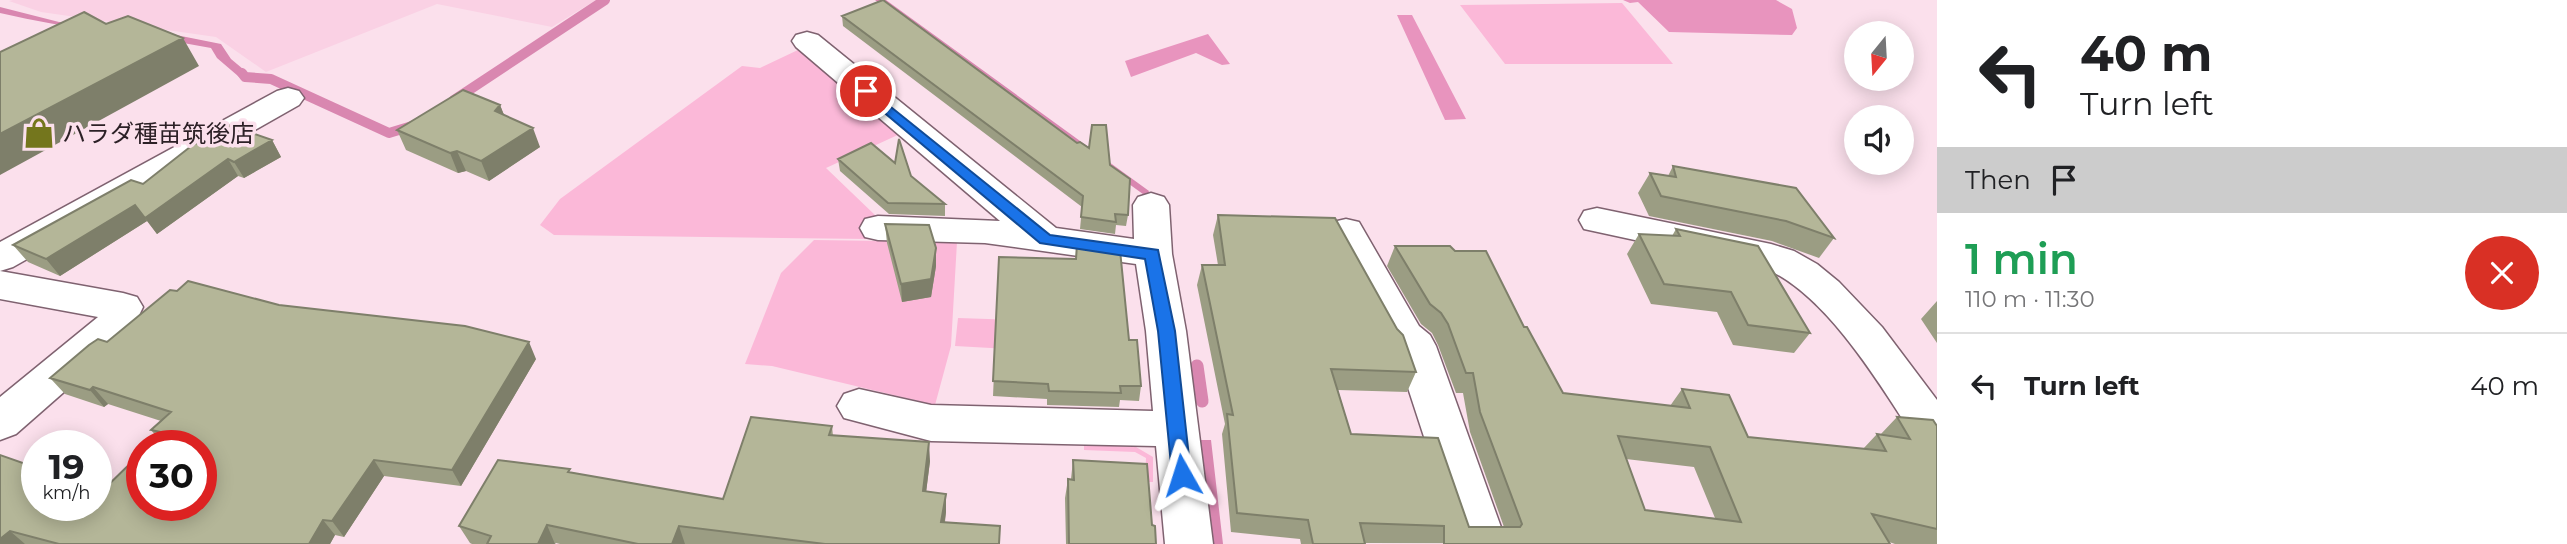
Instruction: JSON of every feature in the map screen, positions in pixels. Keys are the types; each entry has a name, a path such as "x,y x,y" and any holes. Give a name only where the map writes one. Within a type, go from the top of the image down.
{"street":[{"path":"807,41 1045,239"},
{"path":"0,258 288,98"},
{"path":"1152,205 1153,254 1166,331 1189,544"},
{"path":"1597,220 1703,240 1780,260 1815,281 1852,321 1899,380 1937,435"},
{"path":"878,228 985,231 1153,254"},
{"path":"1346,231 1405,337 1415,346 1483,544"},
{"path":"0,285 123,307 116,324 0,422"},
{"path":"859,407 931,423 1177,429"}],"shaded area":[{"path":"596,0 552,27 437,4 266,72 216,37 41,12 9,1"},
{"path":"875,0 886,0 1149,191 1147,197"},
{"path":"1623,0 1776,0 1792,9 1797,28 1792,35 1669,32 1638,2"},
{"path":"1622,3 1673,64 1505,64 1460,5"},
{"path":"0,7 59,22 156,31 221,44 231,59 255,79 245,82 217,58 211,48 26,19 0,13"},
{"path":"1397,15 1412,15 1466,119 1445,120"},
{"path":"1208,34 1230,64 1222,65 1196,53 1131,77 1125,61"},
{"path":"800,49 902,133 826,168 876,216 869,239 554,235 540,225 560,199 742,66 760,68"},
{"path":"814,240 957,242 951,346 935,405 772,366 745,364 781,273"},
{"path":"958,318 1043,321 1044,351 955,346"},
{"path":"1199,440 1211,440 1223,544 1211,544"},
{"path":"1084,444 1136,447 1153,457 1153,482 1145,482 1146,458 1135,452 1084,450"}],"building":[{"path":"883,0 1077,143 1089,148 1092,125 1106,125 1110,165 1130,179 1128,215 1115,214 1116,222 1081,217 1083,196 842,16"},
{"path":"84,12 106,24 128,16 183,38 0,134 0,52"},
{"path":"463,90 500,105 495,111 533,128 481,161 457,151 450,153 397,130"},
{"path":"229,125 272,140 234,162 228,159 145,218 135,205 46,259 13,245 131,180 143,184 190,147"},
{"path":"899,139 911,176 945,204 888,203 838,159 871,143 895,163"},
{"path":"1673,166 1796,188 1834,238 1786,221 1661,196 1650,173 1676,177"},
{"path":"1218,215 1335,218 1397,329 1403,335 1416,372 1331,369 1351,434 1438,438 1469,527 1520,527 1522,524 1480,412 1473,373 1466,373 1448,324 1441,313 1430,304 1395,246 1450,246 1455,251 1486,251 1524,327 1527,327 1563,393 1690,408 1682,389 1729,395 1748,437 1886,451 1877,434 1910,439 1897,417 1933,420 1937,426 1937,529 1872,514 1890,544 1444,544 1444,526 1360,523 1365,544 1313,544 1308,520 1237,513 1227,414 1233,415 1202,265 1225,265","holes":["1618,436 1710,447 1741,522 1645,510"]},
{"path":"885,224 929,225 936,248 931,279 901,284"},
{"path":"1676,229 1758,246 1810,333 1748,325 1731,292 1664,284 1639,234 1680,236"},
{"path":"1077,244 1120,250 1129,340 1137,340 1141,386 1120,386 1121,393 1049,391 1048,384 993,381 999,257 1076,259"},
{"path":"188,281 279,305 465,326 529,342 452,470 374,460 332,521 323,520 309,544 59,544 10,531 0,539 0,455 21,462 21,521 112,521 112,481 126,468 126,521 217,521 217,430 151,430 171,412 93,387 90,390 50,378 89,345 98,339 107,342 170,290 177,291"},
{"path":"751,417 832,426 829,435 929,442 923,491 946,494 941,522 1000,526 999,544 825,544 679,526 672,544 638,544 547,525 538,544 487,544 491,536 459,526 498,460 570,469 568,472 723,499"},
{"path":"1073,460 1147,464 1156,544 1069,544 1068,479 1074,480"}],"waterway":[{"path":"454,100 605,0"},
{"path":"242,73 245,77 271,79 389,133 412,126"},
{"path":"1197,366 1202,401"}],"place":[{"name":"ハラダ種苗筑後店","path":"39,133"}],"route":[{"path":"866,91 1045,239 1153,254 1166,331 1182,475"}]}
